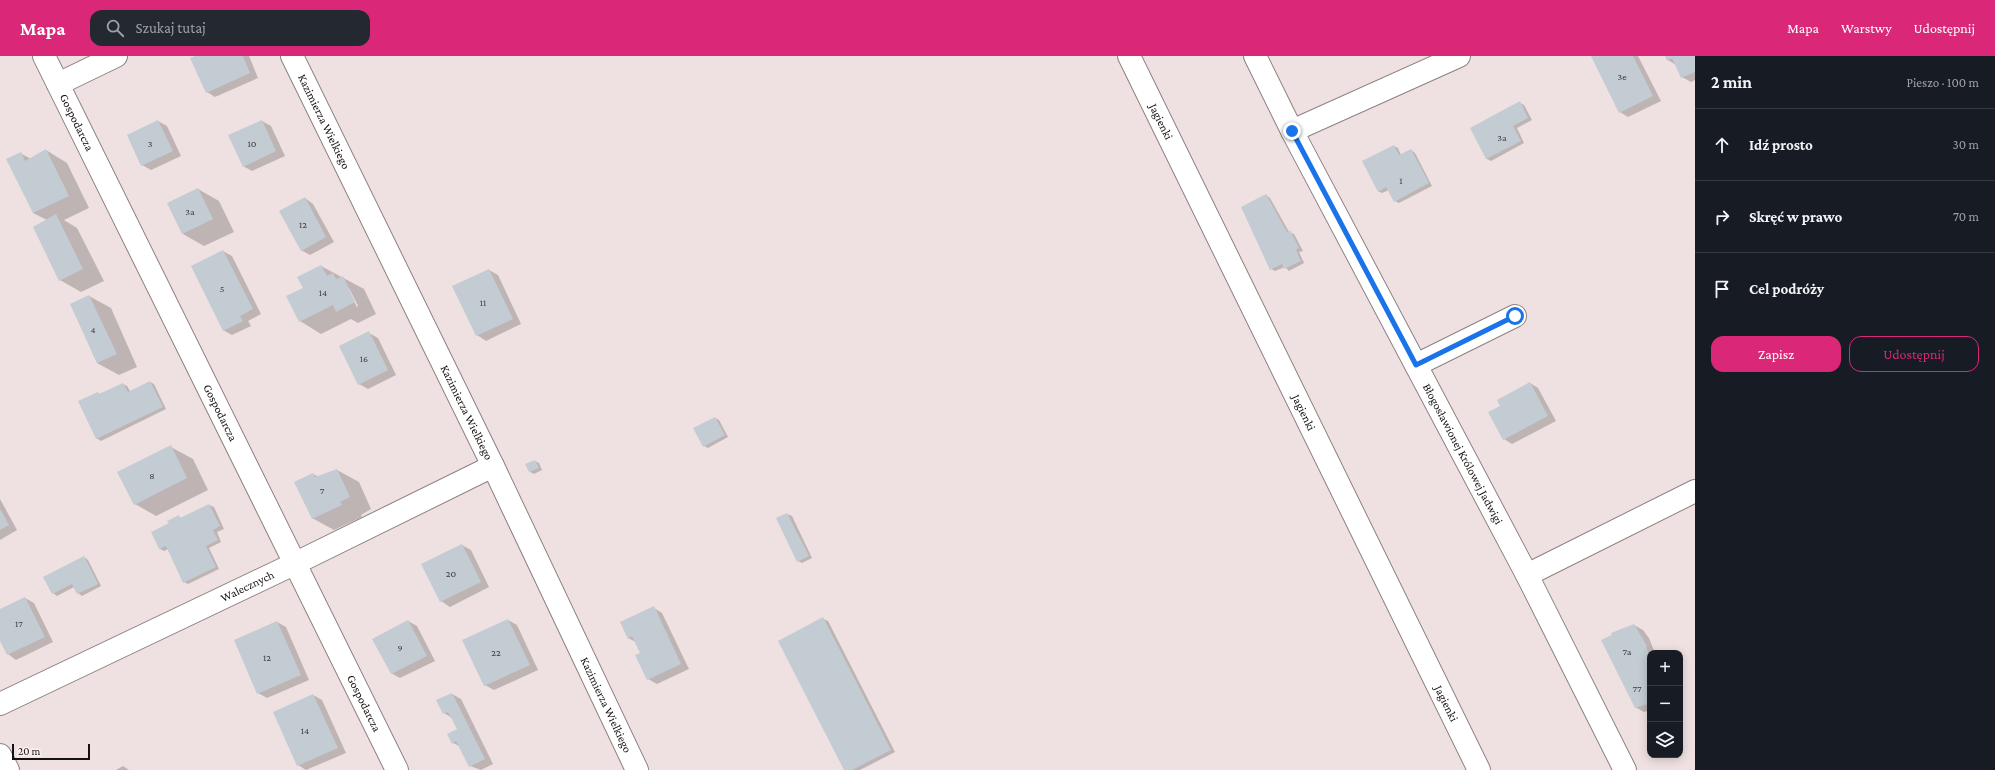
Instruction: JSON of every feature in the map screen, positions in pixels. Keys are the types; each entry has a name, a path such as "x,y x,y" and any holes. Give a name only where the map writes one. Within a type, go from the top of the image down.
{"street":[{"name":"Gospodarcza","path":"44,56 296,562 397,770"},
{"path":"58,84 116,56"},
{"name":"Kazimierza Wielkiego","path":"292,56 493,466 637,770"},
{"name":"Jagienki","path":"1129,56 1479,770"},
{"name":"Błogosławionej Królowej Jadwigi","path":"1255,56 1292,131 1527,575 1625,770"},
{"path":"1292,131 1459,56"},
{"path":"1416,365 1515,316"},
{"name":"Walecznych","path":"0,704 493,466"},
{"path":"1527,575 1695,491"},
{"path":"0,755 8,770"}],"building":[{"path":"195,56 243,56 250,73 206,93 190,58"},
{"path":"1591,56 1633,56 1653,96 1619,113"},
{"path":"1665,56 1695,56 1695,72 1681,78 1672,58 1667,61"},
{"path":"1520,101 1528,118 1513,126 1521,141 1486,159 1470,128"},
{"path":"158,120 173,151 141,166 127,135"},
{"path":"262,120 276,151 243,167 228,135"},
{"path":"1394,145 1399,155 1411,149 1429,183 1394,202 1386,187 1378,192 1362,161"},
{"path":"46,149 69,196 33,213 6,159 21,152 25,161"},
{"path":"198,188 213,219 182,234 167,203"},
{"path":"1266,194 1287,232 1290,230 1299,248 1296,250 1301,261 1284,269 1282,264 1270,270 1241,207"},
{"path":"305,197 326,237 301,251 279,211"},
{"path":"56,214 83,269 59,281 33,227"},
{"path":"223,250 253,309 240,316 243,321 223,331 191,266"},
{"path":"321,265 327,276 333,273 336,279 343,276 355,302 336,312 333,305 299,322 286,296 303,288 297,277"},
{"path":"489,269 513,319 476,336 452,286"},
{"path":"89,295 117,354 97,363 70,304"},
{"path":"369,331 388,370 358,385 339,346"},
{"path":"150,381 163,407 96,439 78,401 98,392 99,394 123,383 128,392"},
{"path":"1530,382 1548,416 1503,440 1488,412 1500,406 1497,400"},
{"path":"715,417 725,435 703,447 693,428"},
{"path":"171,445 187,478 134,505 117,472"},
{"path":"535,460 539,468 529,472 525,464"},
{"path":"337,469 350,497 340,502 342,505 312,519 294,482 313,473 315,477"},
{"path":"209,504 220,526 213,530 218,540 206,546 216,567 183,583 166,546 159,549 151,532 169,523 167,521 179,515 180,518"},
{"path":"0,509 9,525 0,530"},
{"path":"787,513 809,556 797,562 776,518"},
{"path":"462,544 481,582 440,602 421,564"},
{"path":"84,556 98,584 77,594 72,584 52,594 43,577"},
{"path":"25,597 45,637 7,655 0,641 0,609"},
{"path":"654,606 681,664 647,680 635,655 640,653 632,636 628,639 620,622"},
{"path":"823,617 891,750 852,770 844,770 778,641"},
{"path":"508,619 530,665 484,686 462,640"},
{"path":"408,620 427,656 391,674 372,639"},
{"path":"277,621 301,675 257,694 234,640"},
{"path":"1634,624 1647,646 1647,704 1635,708 1601,640 1612,635 1611,633"},
{"path":"452,693 485,759 469,767 456,741 452,744 447,734 457,729 448,712 443,714 436,700"},
{"path":"313,694 338,748 297,766 273,712"}],"route":[{"path":"1292,131 1416,365 1515,316"}]}
